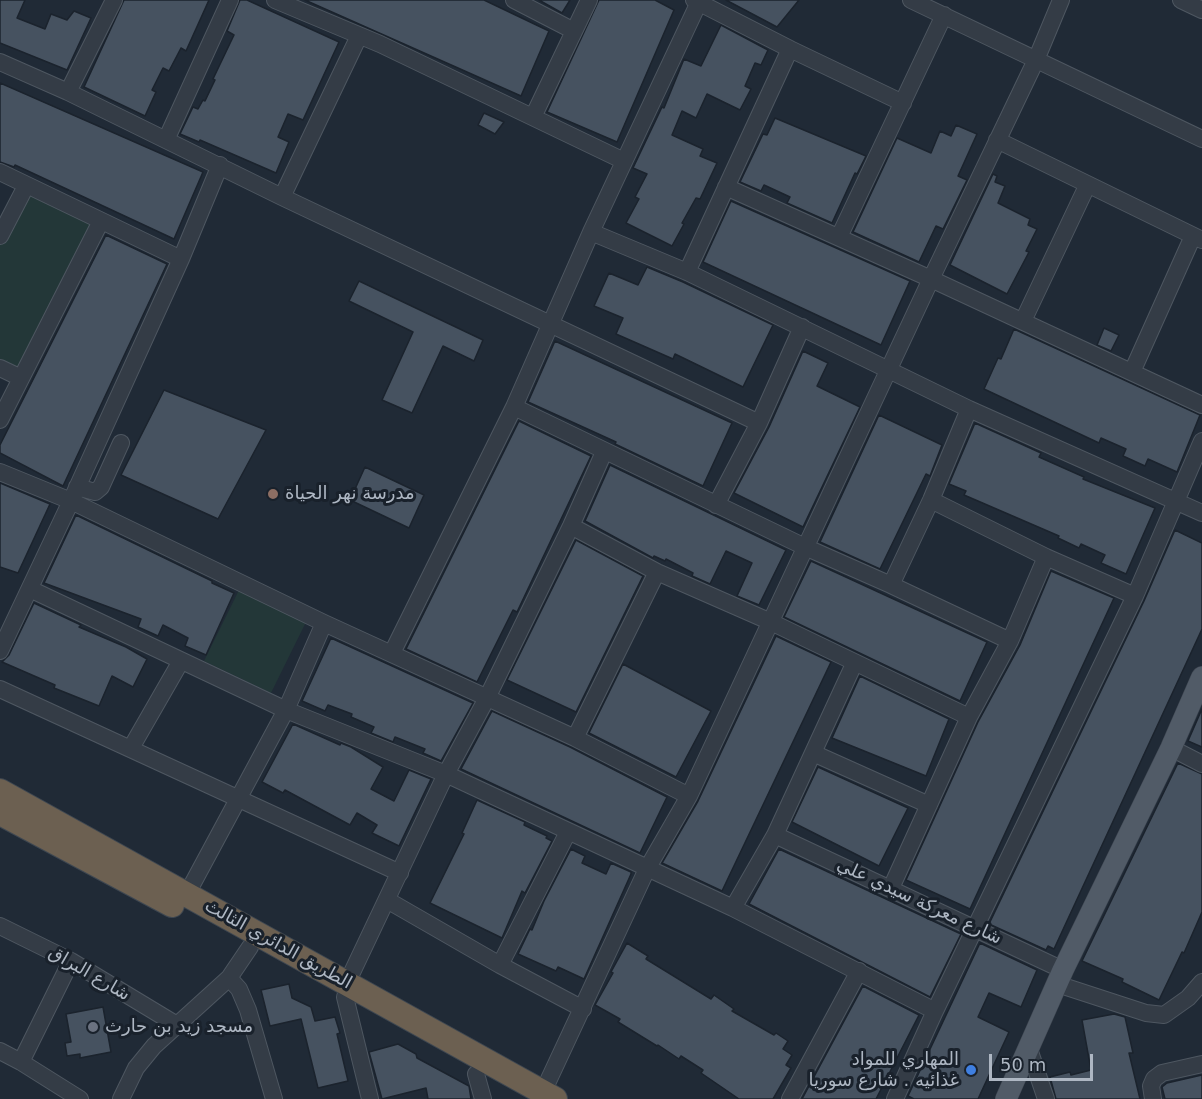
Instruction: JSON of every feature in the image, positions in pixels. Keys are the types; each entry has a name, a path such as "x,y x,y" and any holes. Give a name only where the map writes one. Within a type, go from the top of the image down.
{"highway":[{"name":"الطريق الدائري الثالث","path":"0,791 187,894 346,990 476,1074 541,1097"},
{"name":"الطريق الدائري الثالث","path":"0,813 250,947 346,990 541,1097"}],"main road":[{"path":"1006,1099 1060,977 1171,748 1202,677"}],"street":[{"path":"68,92 114,0"},
{"path":"166,140 230,0"},
{"path":"275,0 380,44 624,161"},
{"path":"513,0 574,31"},
{"path":"533,117 589,0"},
{"path":"911,0 1202,139"},
{"path":"541,1097 647,869 689,796 1036,60 1061,0"},
{"path":"1181,0 1202,10"},
{"path":"392,653 514,407 697,1 903,103"},
{"path":"839,237 944,15"},
{"path":"282,197 359,36"},
{"path":"687,272 790,49"},
{"path":"0,62 68,92 282,197 759,423"},
{"path":"997,140 1197,238 1132,372"},
{"path":"0,651 182,259 220,165"},
{"path":"0,172 182,259"},
{"path":"0,236 26,186"},
{"path":"1023,321 1088,186"},
{"path":"726,187 1023,321 1202,405"},
{"path":"0,420 101,221"},
{"path":"591,232 687,272 969,409 1202,513"},
{"path":"716,505 759,423 802,327"},
{"path":"0,368 21,378"},
{"path":"514,407 805,547 1010,641"},
{"path":"891,585 931,500 969,409"},
{"path":"895,1099 974,929 1135,596 1202,441"},
{"path":"74,494 95,492 101,487 121,442"},
{"path":"370,1099 346,990 446,774 487,698 571,526 604,452"},
{"path":"0,472 74,494 324,623 575,738 689,796"},
{"path":"931,500 1046,557 1135,596"},
{"path":"571,526 657,572 771,622 854,664 969,717"},
{"path":"891,888 969,717 1010,641 1046,557"},
{"path":"575,738 657,572"},
{"path":"30,589 286,710 446,774 733,909 935,1011"},
{"path":"187,894 286,710 324,623"},
{"path":"131,748 181,661"},
{"path":"733,909 776,835 854,664"},
{"path":"0,689 399,873"},
{"path":"1171,748 1202,764"},
{"path":"813,753 929,805"},
{"path":"500,965 568,832"},
{"name":"شارع معركة سيدي علي","path":"776,835 974,929 1060,977 1146,1013 1164,1015 1188,998 1202,982"},
{"path":"387,900 500,965 583,1009"},
{"name":"شارع البراق","path":"0,926 71,961 177,1025"},
{"path":"121,1099 136,1068 154,1046 229,978 250,947"},
{"path":"21,1062 71,961"},
{"path":"790,1099 859,971"},
{"path":"229,978 239,989 248,1010 274,1099"},
{"path":"1029,1049 1046,1099"},
{"path":"0,1051 80,1099"},
{"path":"1153,1099 1151,1086 1154,1079 1162,1073 1202,1064"},
{"path":"476,1074 483,1099"}],"green space":[{"path":"26,186 101,221 20,378 0,368 0,237"},
{"path":"240,588 307,620 271,693 204,661"}],"building":[{"path":"0,0 25,0 17,18 45,29 51,14 67,20 74,11 91,18 67,70 0,43"},
{"path":"124,0 209,0 186,51 181,48 169,71 163,68 152,90 156,92 145,116 84,87"},
{"path":"240,0 247,0 339,42 303,120 288,114 278,137 289,142 276,173 200,140 199,142 180,134 193,107 198,109 203,100 205,101 215,80 213,79 234,35 227,31"},
{"path":"305,0 484,0 549,31 521,96"},
{"path":"539,0 570,0 562,13"},
{"path":"599,0 655,0 674,10 617,142 547,112"},
{"path":"726,0 799,0 777,27"},
{"path":"721,25 768,50 761,65 755,63 745,86 751,89 740,110 707,94 696,118 682,111 672,135 703,149 700,156 717,163 700,199 696,198 672,246 626,223 639,199 635,197 647,174 633,168 662,107 664,108 684,59 701,66"},
{"path":"0,83 203,172 174,239 15,165 14,167 0,162"},
{"path":"484,113 504,122 495,134 478,125"},
{"path":"775,118 866,156 857,174 855,173 832,223 787,203 790,197 764,185 761,191 740,182 763,134 767,135"},
{"path":"956,125 977,134 958,176 967,180 943,229 936,226 919,262 853,232 897,138 931,153 940,131 951,136"},
{"path":"993,174 997,176 995,182 1005,186 998,203 1030,219 1028,225 1037,229 1026,251 1029,252 1007,294 950,265"},
{"path":"731,201 910,281 881,345 703,262"},
{"path":"106,235 167,264 63,486 0,453 0,445"},
{"path":"647,267 773,325 743,387 675,354 673,359 616,334 623,318 594,306 609,273 638,285"},
{"path":"359,281 483,340 474,361 443,346 412,413 382,400 413,332 349,301"},
{"path":"1104,328 1119,335 1111,351 1097,345"},
{"path":"1014,329 1200,415 1177,472 1148,459 1145,466 1123,456 1126,449 1101,438 1099,443 984,389"},
{"path":"555,341 732,423 703,486 615,444 616,442 528,402"},
{"path":"803,351 828,363 817,386 860,407 803,527 734,493 769,427"},
{"path":"164,390 266,430 218,519 121,475"},
{"path":"879,415 942,445 930,476 926,474 880,569 820,542"},
{"path":"519,421 591,456 517,612 513,610 477,682 406,649"},
{"path":"975,423 1041,453 1039,457 1084,477 1083,479 1155,508 1126,574 1101,563 1105,555 1081,544 1079,548 1058,538 1059,536 964,495 966,491 949,484"},
{"path":"610,465 786,550 759,605 737,596 752,563 726,551 710,584 692,576 693,573 666,559 665,561 654,556 653,558 585,521"},
{"path":"365,467 424,495 409,528 350,500"},
{"path":"0,483 50,504 18,573 0,567"},
{"path":"76,515 234,593 206,655 185,646 188,638 163,625 158,636 138,627 141,619 44,583"},
{"path":"1175,530 1202,543 1202,629 1054,949 1048,946 1046,950 989,924 1144,601"},
{"path":"576,540 643,576 576,712 507,680"},
{"path":"811,561 987,642 960,701 784,617"},
{"path":"1051,571 1114,598 970,909 906,880 978,722 1020,645"},
{"path":"34,603 147,659 133,687 112,676 99,706 54,688 55,685 2,662 9,655"},
{"path":"776,636 831,662 722,891 662,863 698,801"},
{"path":"331,638 473,703 441,761 423,753 425,749 395,737 393,742 371,733 374,727 351,717 352,714 328,705 325,711 302,701"},
{"path":"623,664 711,711 676,777 589,733"},
{"path":"860,676 949,719 926,776 832,738"},
{"path":"1202,709 1202,747 1188,741"},
{"path":"492,711 570,747 667,797 640,853 461,769"},
{"path":"293,724 340,745 341,743 351,747 383,767 371,789 394,801 409,770 431,779 399,846 372,833 377,825 357,813 350,825 285,790 283,793 262,782"},
{"path":"1178,763 1202,774 1202,912 1184,953 1182,952 1159,1000 1122,982 1123,979 1082,961"},
{"path":"818,767 908,808 879,866 792,822"},
{"path":"477,800 525,822 524,825 547,836 546,838 552,841 525,893 522,891 502,938 430,903 464,834 462,833"},
{"path":"571,849 585,856 582,863 606,874 611,863 631,872 584,979 558,967 556,971 518,954"},
{"path":"779,849 961,934 930,997 749,904"},
{"path":"627,943 648,956 646,959 711,999 714,995 734,1009 732,1011 788,1041 783,1049 792,1055 786,1065 791,1068 773,1099 739,1099 701,1073 703,1070 681,1056 679,1059 657,1046 618,1022 620,1019 595,1005"},
{"path":"980,943 1037,970 1021,1007 989,993 978,1017 1009,1032 978,1099 914,1099 908,1096"},
{"path":"289,984 292,998 311,1007 315,1021 335,1017 348,1081 318,1088 301,1019 270,1026 261,990"},
{"path":"863,986 919,1015 876,1099 802,1099"},
{"path":"103,1007 111,1052 80,1058 80,1054 67,1056 65,1043 71,1042 66,1014"},
{"path":"1114,1014 1125,1017 1133,1053 1129,1053 1140,1099 1056,1099 1050,1077 1091,1070 1082,1020"},
{"path":"398,1044 416,1054 417,1058 469,1086 471,1099 428,1099 426,1088 382,1099 369,1052"},
{"path":"1202,1075 1202,1099 1165,1099 1162,1087 1167,1083"}],"place":[{"name":"مدرسة نهر الحياة","path":"273,494"},
{"name":"مسجد زيد بن حارث","path":"93,1027"},
{"name":"المهاري للمواد غذائيه . شارع سوريا","path":"971,1070"}]}
